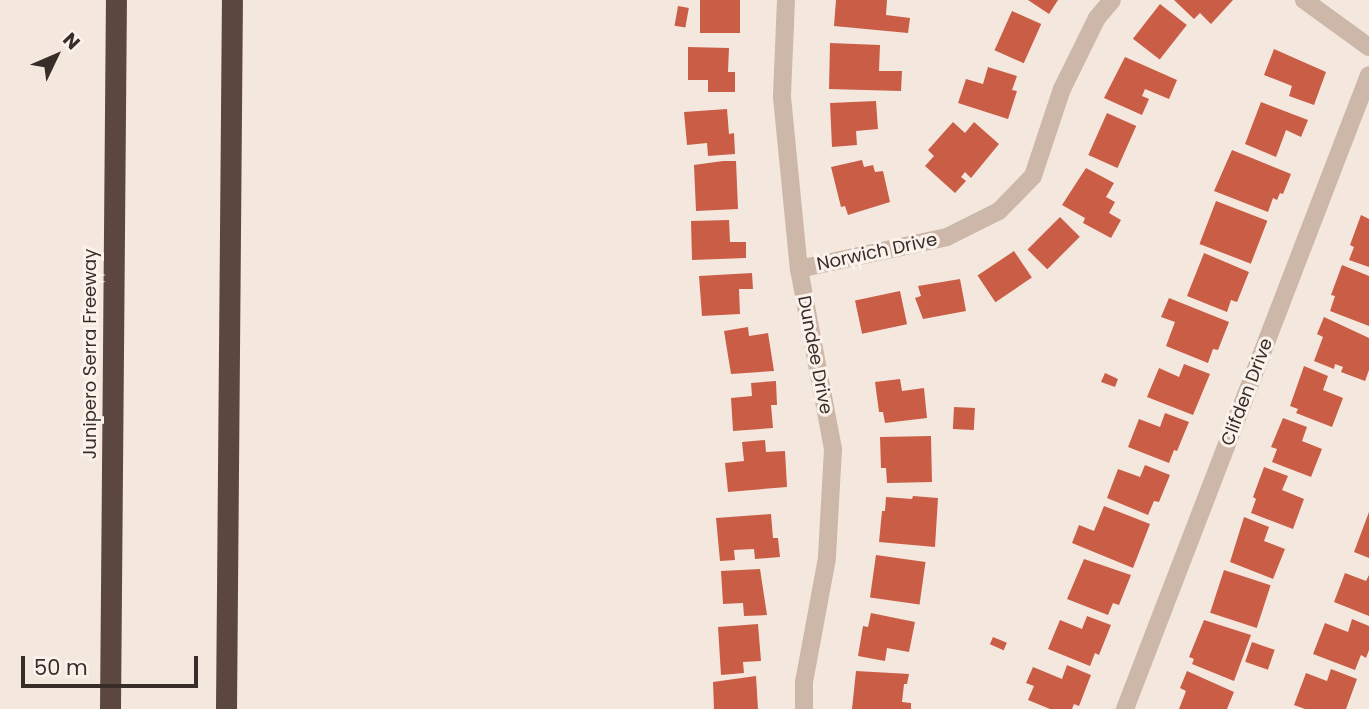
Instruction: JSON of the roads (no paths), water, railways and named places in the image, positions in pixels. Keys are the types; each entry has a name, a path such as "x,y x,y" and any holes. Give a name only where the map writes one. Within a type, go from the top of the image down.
{"highway":[{"name":"Junipero Serra Freeway","path":"110,709 116,0"},
{"path":"226,709 232,0"}],"street":[{"name":"Dundee Drive","path":"786,0 782,97 799,269 833,449 827,558 804,682 804,709"},
{"name":"Norwich Drive","path":"799,269 947,237 999,211 1033,176 1062,89 1097,18 1112,0"},
{"path":"1304,0 1369,47"},
{"name":"Clifden Drive","path":"1125,709 1369,75"}]}
